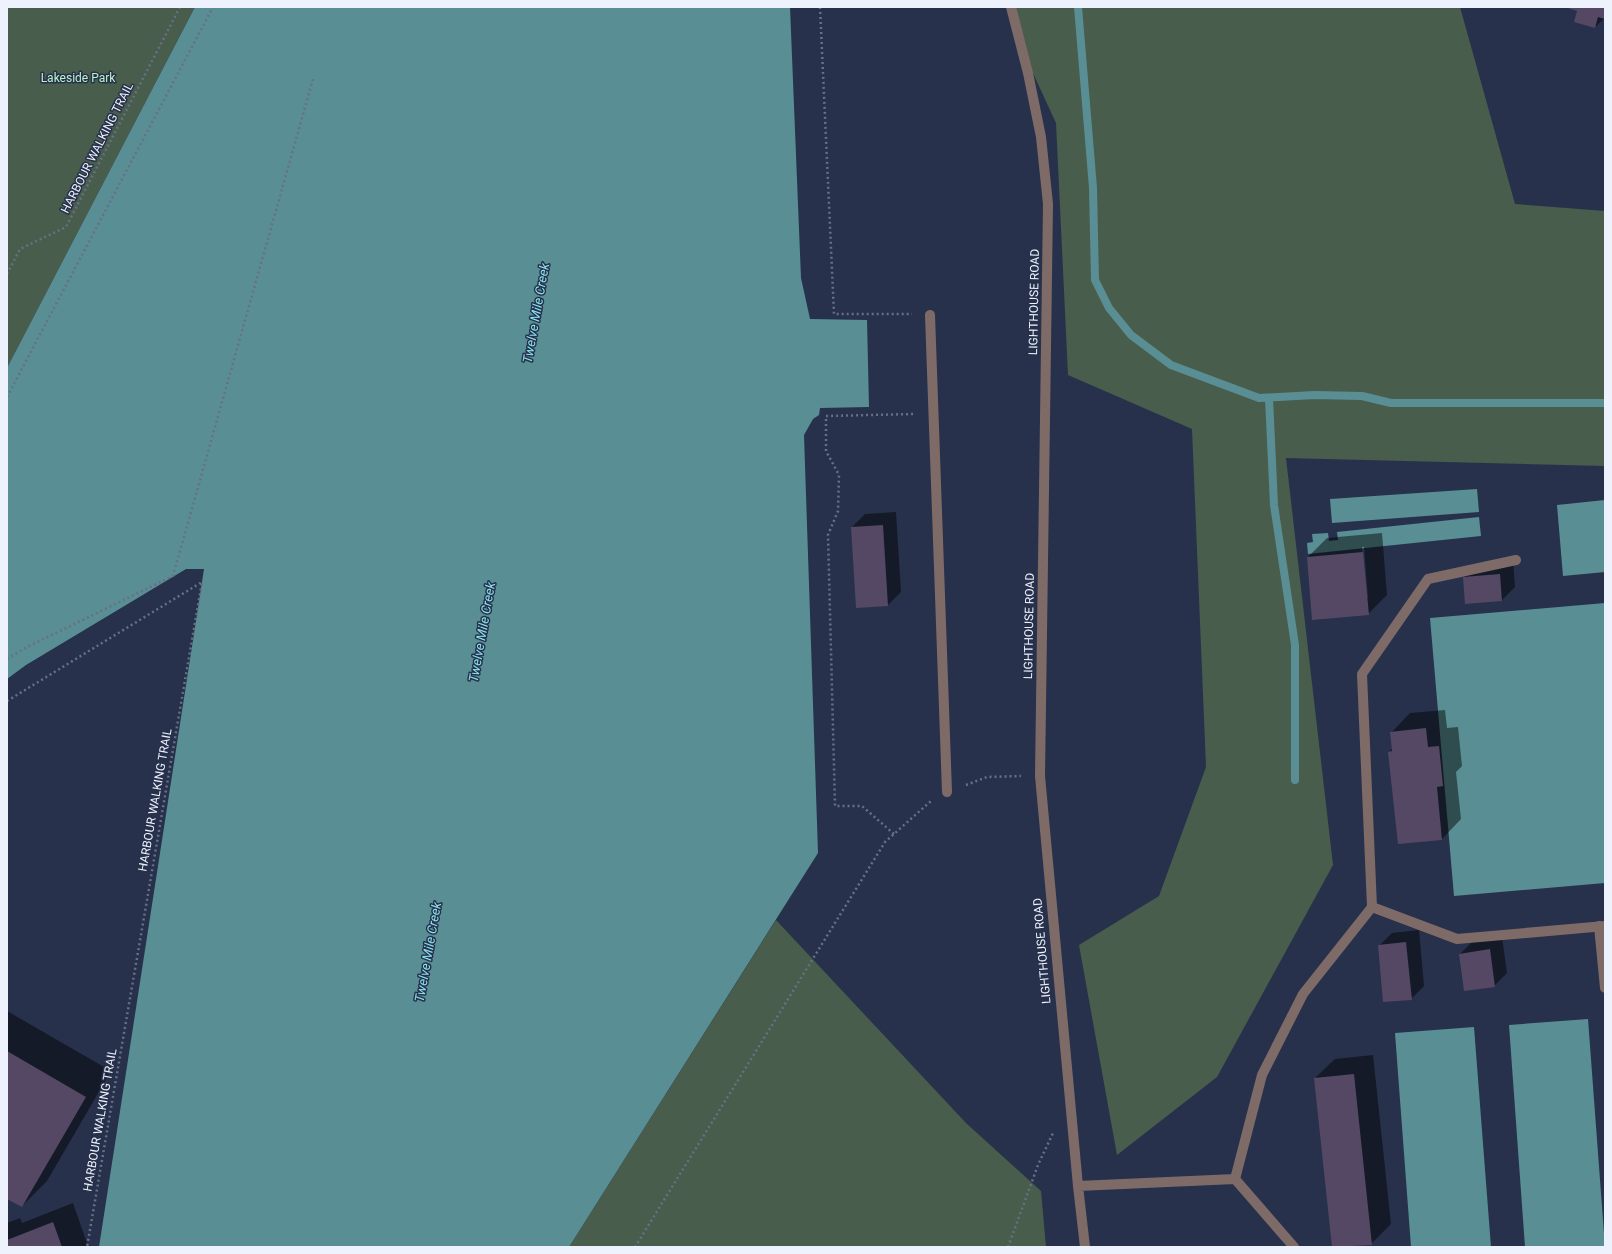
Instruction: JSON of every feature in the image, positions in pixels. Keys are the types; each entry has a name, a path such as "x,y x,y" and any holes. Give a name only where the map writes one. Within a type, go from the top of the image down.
{"street":[{"name":"LIGHTHOUSE ROAD","path":"1011,7 1028,73 1041,137 1048,204 1040,776 1085,1247"},
{"path":"930,314 947,792"},
{"path":"1235,1179 1262,1075 1304,994 1372,907 1362,674 1428,579 1516,560"},
{"path":"1372,907 1457,939 1602,926 1605,988"},
{"path":"1078,1186 1235,1179"},
{"path":"1235,1179 1294,1247"}],"path":[{"name":"HARBOUR WALKING TRAIL","path":"7,274 20,249 66,228 180,7"},
{"path":"7,397 212,7"},
{"path":"820,7 834,314 930,314"},
{"path":"7,659 27,647 173,576 313,79"},
{"path":"894,834 862,806 835,806 828,535 838,511 839,475 826,451 826,416 934,414"},
{"name":"HARBOUR WALKING TRAIL","path":"7,701 202,582 87,1247"},
{"path":"635,1247 885,842 935,797 987,777 1040,776"},
{"path":"1008,1247 1038,1165 1054,1131"}],"green space":[{"name":"Lakeside Park","path":"7,7 195,7 7,368"},
{"path":"1013,7 1460,7 1515,204 1605,211 1605,466 1286,458 1333,865 1217,1077 1117,1155 1079,945 1159,896 1206,767 1192,429 1068,375 1056,123 1021,47"},
{"path":"776,920 966,1123 1041,1191 1046,1247 569,1247"}],"water":[{"name":"Twelve Mile Creek","path":"195,7 790,7 801,278 810,319 867,320 869,407 820,408 819,415 813,419 804,435 818,853 569,1247 99,1247 204,569 186,569 26,665 7,679 7,368"},
{"path":"1477,489 1479,512 1332,523 1330,499"},
{"path":"1605,500 1605,572 1563,576 1557,505"},
{"path":"1479,517 1481,536 1308,554 1307,543 1313,542 1312,534 1328,533 1329,541 1338,540 1337,532"},
{"path":"1605,603 1605,883 1454,896 1430,618"},
{"path":"1588,1019 1605,1247 1525,1247 1509,1025"},
{"path":"1474,1027 1491,1247 1411,1247 1395,1033"}],"building":[{"path":"1565,7 1605,7 1605,19 1598,17 1595,28 1574,22 1577,11"},
{"path":"883,525 888,606 856,608 851,527"},
{"path":"1363,552 1369,615 1312,620 1307,557"},
{"path":"1500,574 1502,601 1465,604 1463,577"},
{"path":"1426,728 1428,747 1439,746 1443,786 1437,787 1442,840 1398,844 1388,752 1392,751 1390,732"},
{"path":"1406,942 1412,1000 1383,1002 1378,945"},
{"path":"1490,949 1495,987 1464,991 1459,954"},
{"path":"7,1051 86,1097 22,1207 7,1199"},
{"path":"1354,1074 1372,1245 1332,1247 1314,1078"},
{"path":"53,1222 62,1247 7,1247 7,1240"}],"waterway":[{"path":"1078,7 1093,188 1095,280 1109,308 1131,335 1171,365 1259,398 1314,395 1362,396 1391,403 1605,403"},
{"path":"1269,398 1274,505 1295,645 1295,780"}]}
